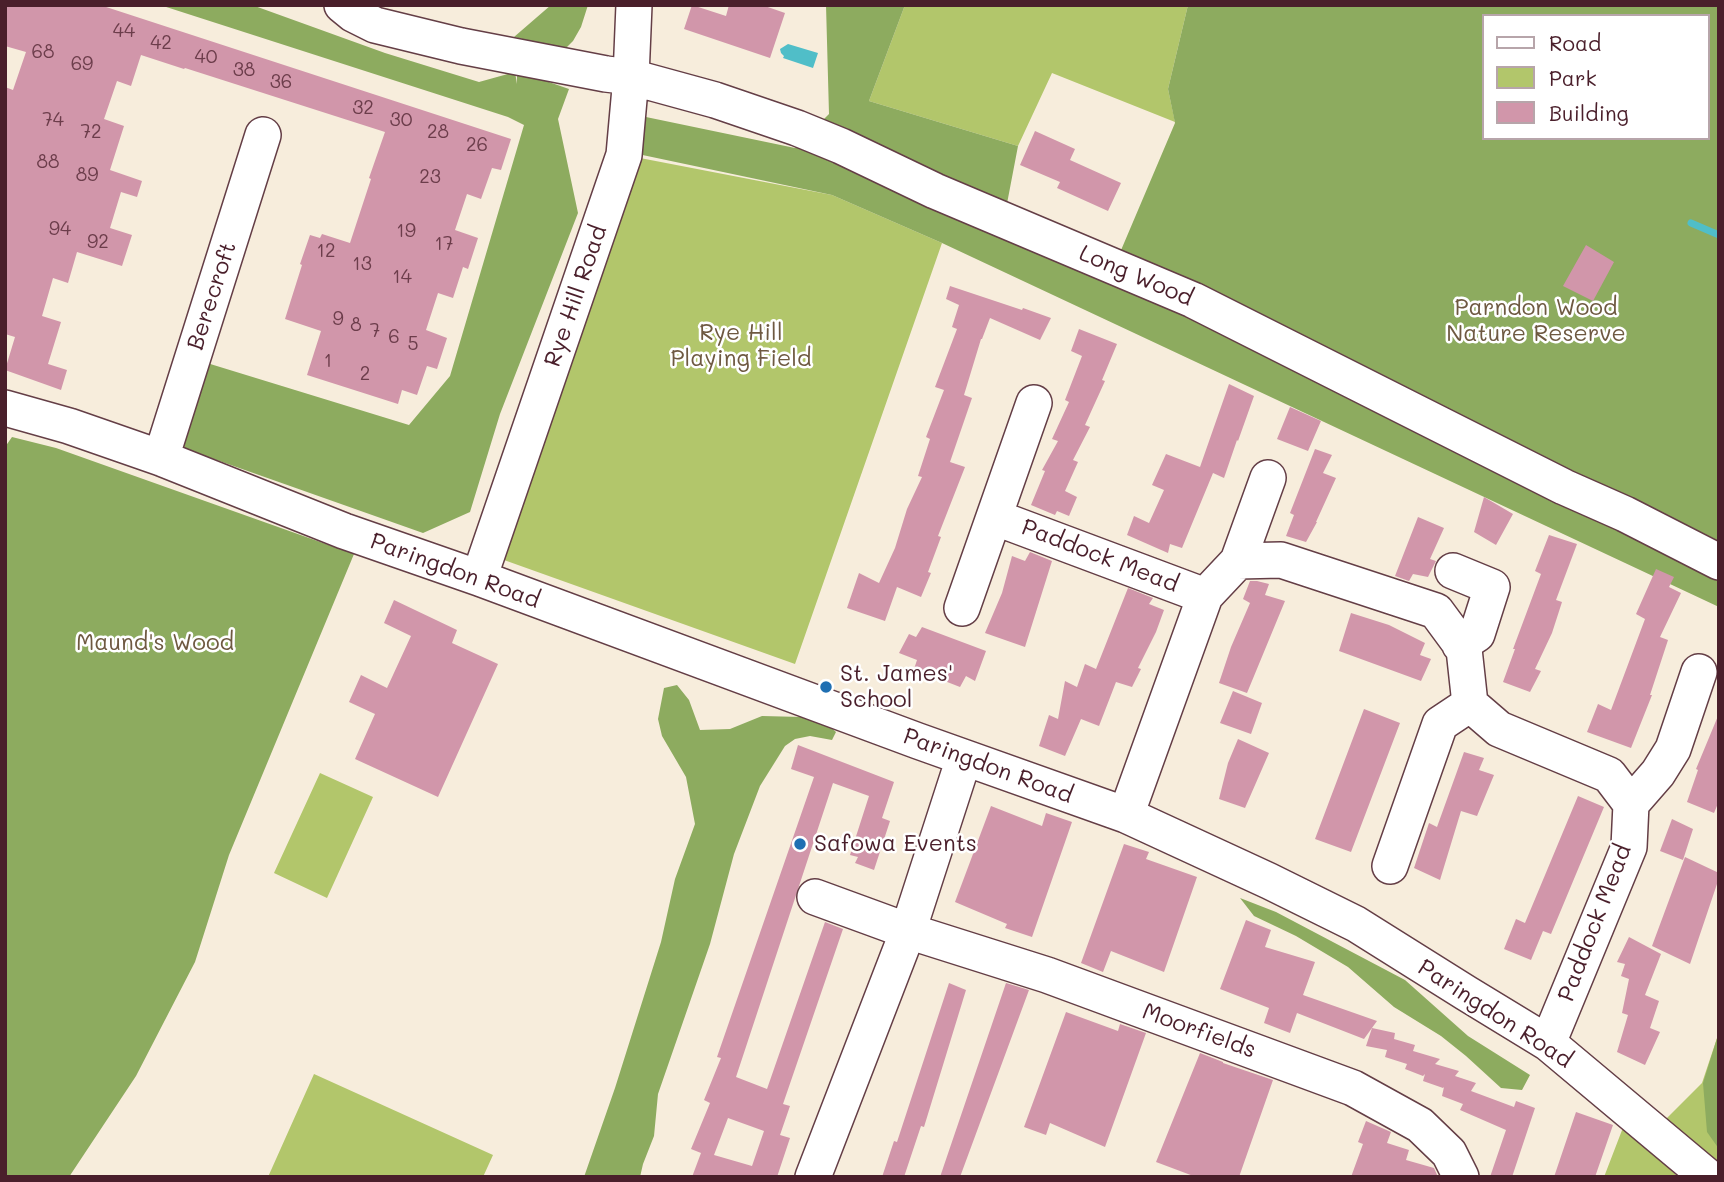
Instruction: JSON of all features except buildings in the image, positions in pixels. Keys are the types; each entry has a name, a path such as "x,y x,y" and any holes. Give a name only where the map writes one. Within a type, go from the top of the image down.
{"street":[{"path":"342,5 375,25 461,47 631,77"},
{"name":"Rye Hill Road","path":"479,578 624,155 634,5"},
{"name":"Long Wood","path":"631,77 715,100 797,128 935,191 1193,300 1719,562"},
{"name":"Berecroft","path":"161,458 263,135"},
{"name":"Paddock Mead","path":"962,608 1034,403"},
{"name":"Paringdon Road","path":"5,408 69,426 161,458 344,531 1126,815 1356,924 1548,1043 1708,1177"},
{"path":"1268,478 1238,561 1281,560 1436,611 1464,649 1470,704 1499,729 1609,775 1631,804 1658,773 1674,749 1699,672"},
{"name":"Paddock Mead","path":"994,517 1205,596"},
{"name":"Paddock Mead","path":"1126,815 1205,596 1238,561"},
{"path":"1453,571 1492,587 1476,634 1461,645"},
{"path":"1390,866 1440,724 1470,704"},
{"path":"813,1177 908,931 964,758"},
{"name":"Paddock Mead","path":"1548,1043 1629,847 1631,804"},
{"name":"Moorfields","path":"816,897 908,931 1046,975 1353,1088 1420,1125 1449,1153 1461,1177"}],"green space":[{"path":"160,5 252,5 385,53 479,82 515,72 517,84 517,71 569,89 558,119 578,213 500,414 470,512 423,533 177,446 207,363 409,425 450,376 524,125 508,117"},
{"path":"551,5 588,5 581,27 565,49 514,37"},
{"name":"Parndon Wood Nature Reserve","path":"826,5 905,5 869,101 1018,146 1005,214 1116,262 1175,123 1168,89 1188,5 1719,5 1719,607 942,243 832,195 633,153 646,117 795,148 829,114"},
{"path":"905,5 1188,5 1168,89 1175,122 1052,73 1018,146 869,101"},
{"name":"Rye Hill Playing Field","path":"640,158 832,195 942,243 795,664 504,560"},
{"name":"Maund's Wood","path":"12,437 56,448 354,554 229,855 195,962 136,1076 69,1177 5,1177 5,447"},
{"path":"677,685 689,700 700,730 730,729 762,716 802,717 826,723 836,732 832,740 810,736 795,739 785,746 760,786 734,854 710,944 658,1094 654,1136 640,1177 584,1177 661,942 675,879 695,824 686,777 662,736 658,719 664,688"},
{"path":"320,773 373,797 327,898 274,873"},
{"path":"1240,898 1276,912 1405,980 1468,1036 1530,1075 1522,1090 1501,1088 1441,1036 1394,1007 1348,967 1296,936 1254,916"},
{"path":"1719,1032 1719,1177 1662,1123 1702,1083"},
{"path":"1719,1032 1719,1149 1707,1132 1703,1083"},
{"path":"314,1074 493,1155 483,1177 268,1177"},
{"path":"1624,1125 1678,1177 1604,1177"}],"water":[{"path":"788,44 818,53 813,68 783,58 780,49"}],"waterway":[{"path":"1691,223 1719,235"}],"place":[{"name":"St. James' School","path":"826,687"},
{"name":"Safowa Events","path":"800,844"}]}
